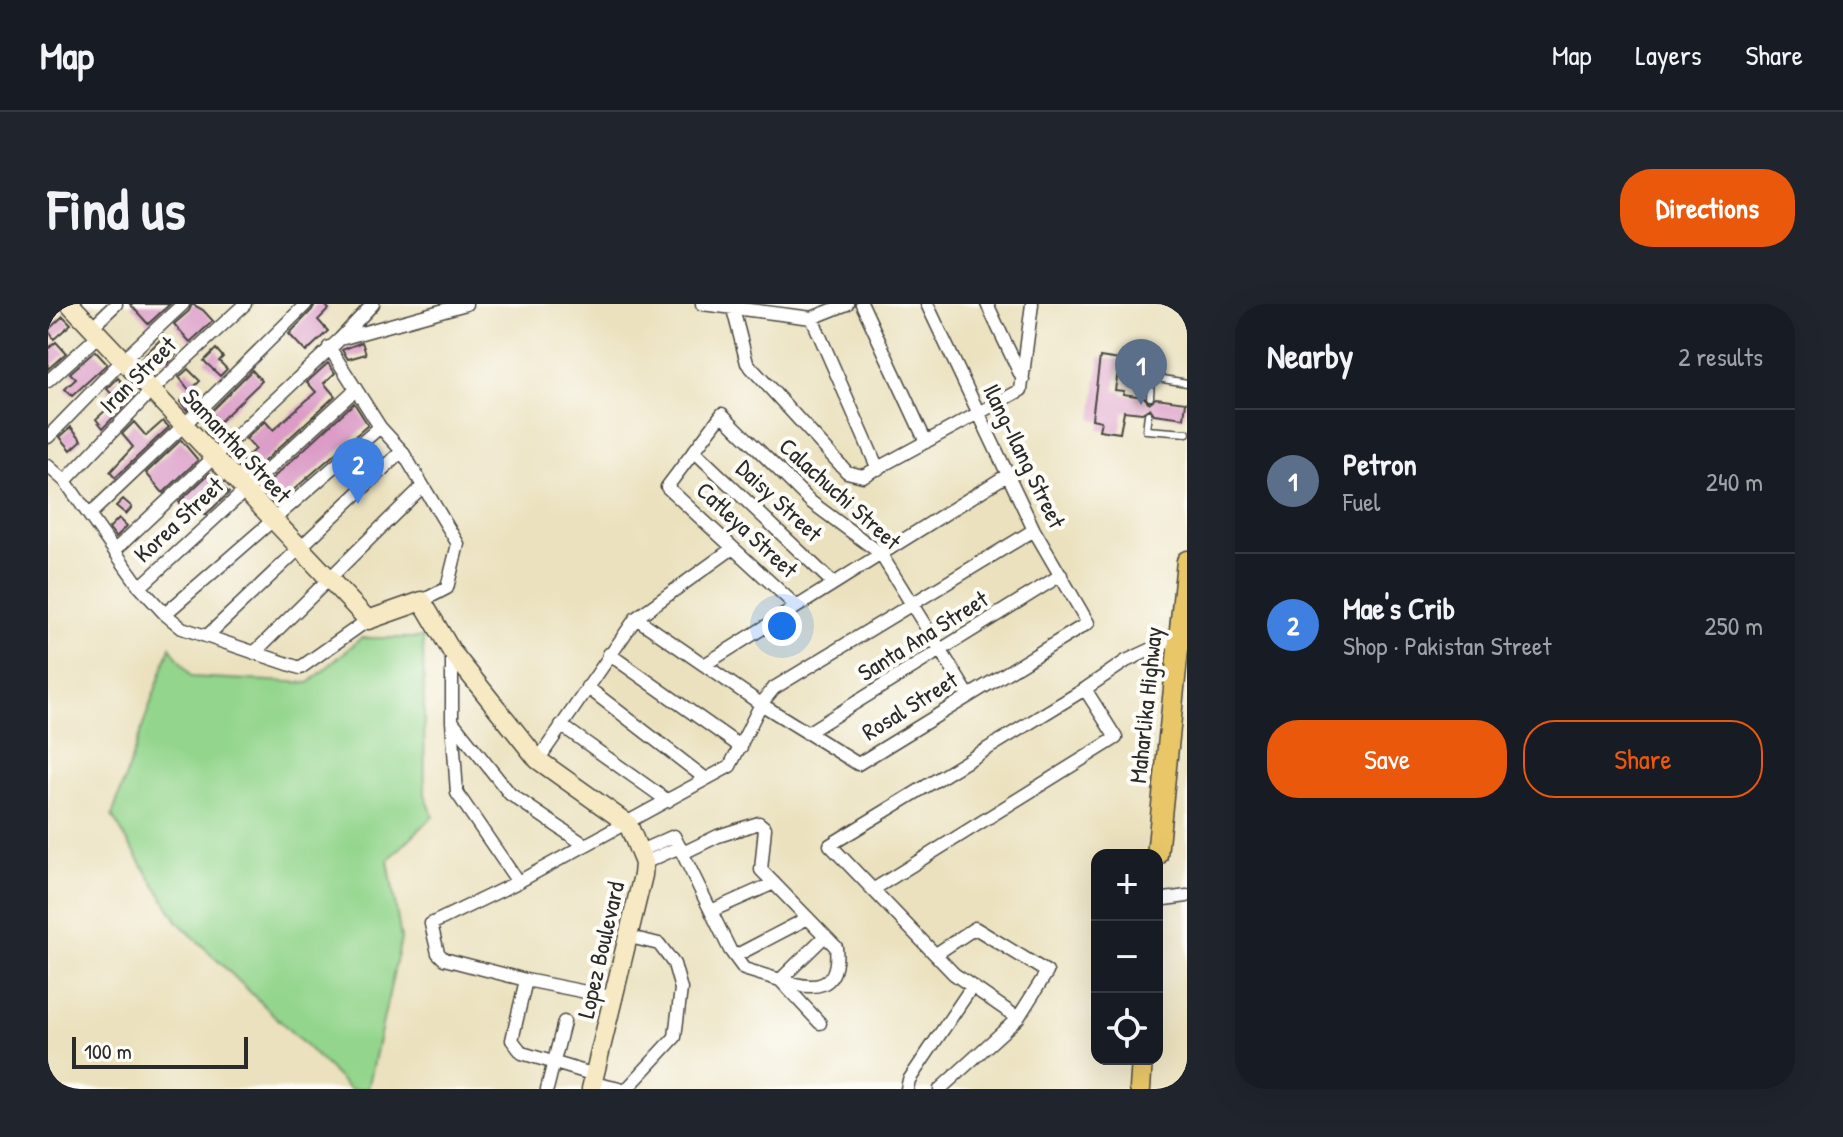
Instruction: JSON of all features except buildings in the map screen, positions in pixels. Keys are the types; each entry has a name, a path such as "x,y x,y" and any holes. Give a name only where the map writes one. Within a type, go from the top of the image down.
{"main road":[{"name":"Maharlika Highway","path":"1158,849 1186,573"},
{"path":"1140,1089 1142,1065"}],"street":[{"name":"Samantha Street","path":"70,304 368,620"},
{"path":"48,381 96,331 116,304"},
{"path":"48,437 183,304"},
{"name":"Iran Street","path":"65,481 152,390 245,304"},
{"path":"90,514 306,304"},
{"path":"115,550 373,304"},
{"path":"334,343 466,304"},
{"path":"702,304 812,318 847,304"},
{"path":"862,304 926,442"},
{"name":"Ilang-Ilang Street","path":"927,304 1034,530 1088,623"},
{"path":"987,304 1023,380"},
{"path":"733,309 747,363 847,472 863,476 1021,390 1032,304"},
{"path":"812,318 878,469"},
{"path":"48,466 65,481 140,587 182,628 300,668 368,620 422,601 447,588 458,544 402,451 380,427 356,389 334,343"},
{"name":"Korea Street","path":"140,587 356,389"},
{"name":"Calachuchi Street","path":"694,451 722,414 811,502 880,553 969,696"},
{"path":"165,614 380,427"},
{"path":"207,636 402,451"},
{"name":"Catleya Street","path":"694,451 667,487 796,606"},
{"name":"Daisy Street","path":"694,451 833,583"},
{"path":"704,665 1007,475"},
{"path":"254,653 423,486"},
{"path":"616,998 444,959 438,953 431,924 628,824 730,766 761,704 774,688 1034,530"},
{"path":"538,760 636,618 733,548"},
{"name":"Santa Ana Street","path":"807,733 1061,575"},
{"path":"422,601 452,652 538,760 628,824"},
{"name":"Rosal Street","path":"636,618 761,704 858,764 1088,623"},
{"path":"1018,1018 971,988 830,845 1126,661 1180,636"},
{"path":"452,652 452,721 457,793 518,882"},
{"path":"609,654 741,747"},
{"path":"587,687 706,779"},
{"path":"874,889 1116,738 1085,689"},
{"path":"452,721 510,794 585,845"},
{"path":"561,725 668,801"},
{"path":"642,857 681,850 759,823 765,828 761,870 836,947 837,962 833,976 813,988 744,969 681,850"},
{"name":"Lopez Boulevard","path":"593,1082 642,887 642,857 628,824"},
{"path":"711,911 774,883"},
{"path":"1163,899 1187,896"},
{"path":"735,956 808,918"},
{"path":"936,954 975,928 1047,972 1018,1018 940,1089"},
{"path":"780,980 825,936"},
{"path":"627,1089 675,1037 681,989 674,964 659,944 630,937"},
{"path":"526,980 512,1040 522,1053 554,1062 593,1082 620,1089"},
{"path":"780,980 820,1023"},
{"path":"907,1089 909,1080 971,988"},
{"path":"547,1089 564,1022"}],"lane":[{"path":"1150,397 1151,377 1187,383"},
{"path":"1148,414 1146,430 1187,433"}],"green space":[{"path":"361,638 423,638 425,794 433,816 388,860 401,939 368,1089 350,1089 178,922 112,816 170,647 191,677 309,683"}],"place":[{"name":"Petron","path":"1141,405"},
{"name":"Mae's Crib","path":"358,504"}]}
